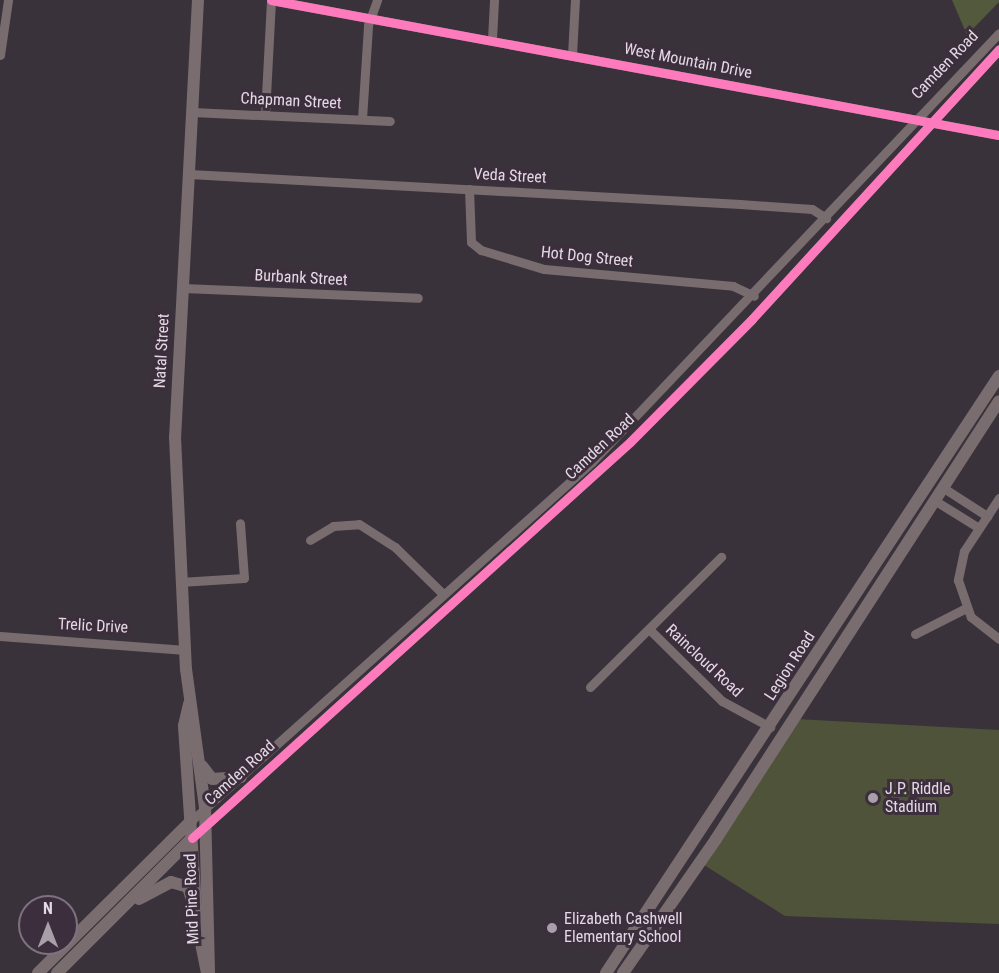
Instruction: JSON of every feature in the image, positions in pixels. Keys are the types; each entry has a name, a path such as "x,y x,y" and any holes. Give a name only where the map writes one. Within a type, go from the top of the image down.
{"main road":[{"name":"Natal Street","path":"198,0 175,437 180,582 189,704 201,763 206,824"},
{"path":"928,499 963,434 999,376"},
{"name":"Legion Road","path":"606,973 825,643 928,499 942,487 999,401"},
{"name":"Legion Road","path":"623,973 868,602 928,499"},
{"path":"780,738 776,730 823,656 825,643"},
{"name":"Natal Street","path":"189,704 184,726 192,838"},
{"path":"201,763 212,780 241,777"},
{"name":"Camden Road","path":"39,973 191,821"},
{"name":"Mid Pine Road","path":"206,824 208,973"},
{"path":"644,943 640,939 691,858 699,835"},
{"name":"Mid Pine Road","path":"192,838 197,923 208,973"},
{"name":"Camden Road","path":"57,973 90,937 192,838"},
{"path":"90,937 164,882 188,887 197,923"},
{"path":"616,973 632,949 628,942"}],"street":[{"path":"0,55 8,0"},
{"path":"265,115 271,0"},
{"name":"West Mountain Drive","path":"271,0 492,39 999,135"},
{"path":"362,119 372,18 377,0"},
{"path":"492,39 494,0"},
{"path":"572,55 575,0"},
{"name":"Camden Road","path":"191,821 441,592 592,462 754,296 999,33"},
{"name":"Camden Road","path":"192,838 630,442 752,319 999,49"},
{"name":"Chapman Street","path":"192,112 390,121"},
{"name":"Veda Street","path":"189,174 806,208 826,218"},
{"name":"Hot Dog Street","path":"470,189 471,242 481,250 544,269 733,286 754,296"},
{"name":"Burbank Street","path":"183,288 418,298"},
{"path":"942,487 987,516"},
{"path":"999,498 979,528 958,570 966,608 977,624 999,639"},
{"path":"928,499 979,528"},
{"path":"180,582 244,578 240,523"},
{"path":"310,540 333,526 359,524 395,547 441,592"},
{"name":"Raincloud Road","path":"590,687 651,631 721,557"},
{"path":"915,634 966,608"},
{"name":"Raincloud Road","path":"651,631 722,701 770,728"},
{"name":"Trelic Drive","path":"0,636 185,650"}],"green space":[{"path":"952,0 999,0 999,2 967,35"},
{"name":"J.P. Riddle Stadium","path":"796,719 999,730 999,924 785,916 704,865"}],"cycle path":[{"path":"271,0 999,135"},
{"path":"192,838 630,442 752,319 999,49"}],"place":[{"name":"J.P. Riddle Stadium","path":"873,798"},
{"name":"Elizabeth Cashwell Elementary School","path":"552,928"}]}
